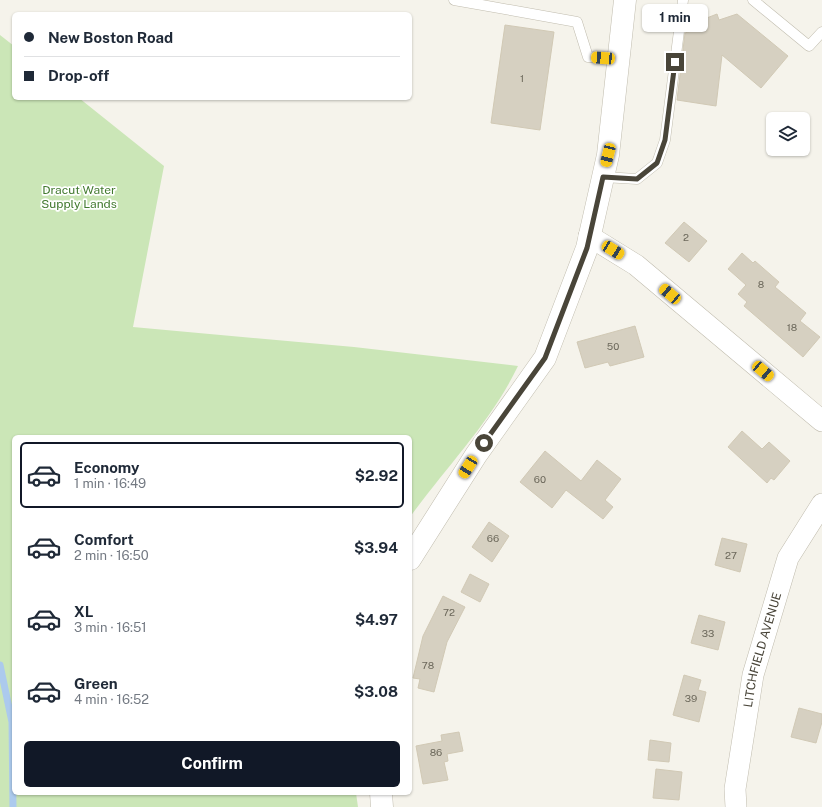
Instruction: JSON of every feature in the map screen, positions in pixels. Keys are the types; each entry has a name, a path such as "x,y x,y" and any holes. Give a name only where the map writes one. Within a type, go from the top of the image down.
{"street":[{"path":"412,556 476,455 545,358 587,248 608,155 625,0"},
{"path":"589,236 636,265 822,421"},
{"name":"LITCHFIELD AVENUE","path":"736,807 735,789 752,676 788,558 822,504"},
{"path":"380,795 382,807"}],"lane":[{"path":"454,0 484,2 577,22 588,57 619,59"},
{"path":"603,177 637,179 657,163 665,140 683,0"},
{"path":"753,0 809,46 822,32"}],"green space":[{"name":"Dracut Water Supply Lands","path":"0,35 12,44 12,100 82,100 164,166 133,327 354,347 518,366 495,406 412,514 412,435 12,435 12,795 356,795 358,807 0,807"}],"building":[{"path":"717,14 719,20 737,14 788,56 761,88 722,55 716,106 677,100 685,33 702,27 699,21"},
{"path":"505,25 554,32 540,130 491,123"},
{"path":"684,222 707,241 689,262 665,243"},
{"path":"742,253 753,263 755,261 779,282 775,287 806,313 800,321 820,337 803,357 744,306 747,302 738,294 746,285 728,269"},
{"path":"635,326 644,357 610,366 608,362 585,368 577,342"},
{"path":"742,431 762,449 769,442 790,461 774,480 771,478 767,483 728,447"},
{"path":"545,451 581,481 597,460 621,479 605,500 613,507 603,519 566,490 552,508 520,482"},
{"path":"489,522 509,536 492,562 472,547"},
{"path":"722,538 747,544 740,572 715,565"},
{"path":"470,574 489,584 480,602 461,592"},
{"path":"443,596 465,607 447,642 434,692 418,688 420,679 413,678 423,636"},
{"path":"699,615 725,622 718,650 691,643"},
{"path":"684,675 701,680 698,690 706,692 699,722 673,715"},
{"path":"799,708 822,714 822,722 816,743 791,737"},
{"path":"459,732 463,751 447,754 448,761 444,762 448,780 423,784 416,746 442,741 441,735"},
{"path":"650,740 671,743 669,762 648,760"},
{"path":"656,769 682,772 679,800 653,798"}],"waterway":[{"path":"0,665 12,722"},
{"path":"13,795 13,807"}],"route":[{"path":"484,443 545,358 587,248 603,177 637,179 657,163 665,140 675,62"}]}
